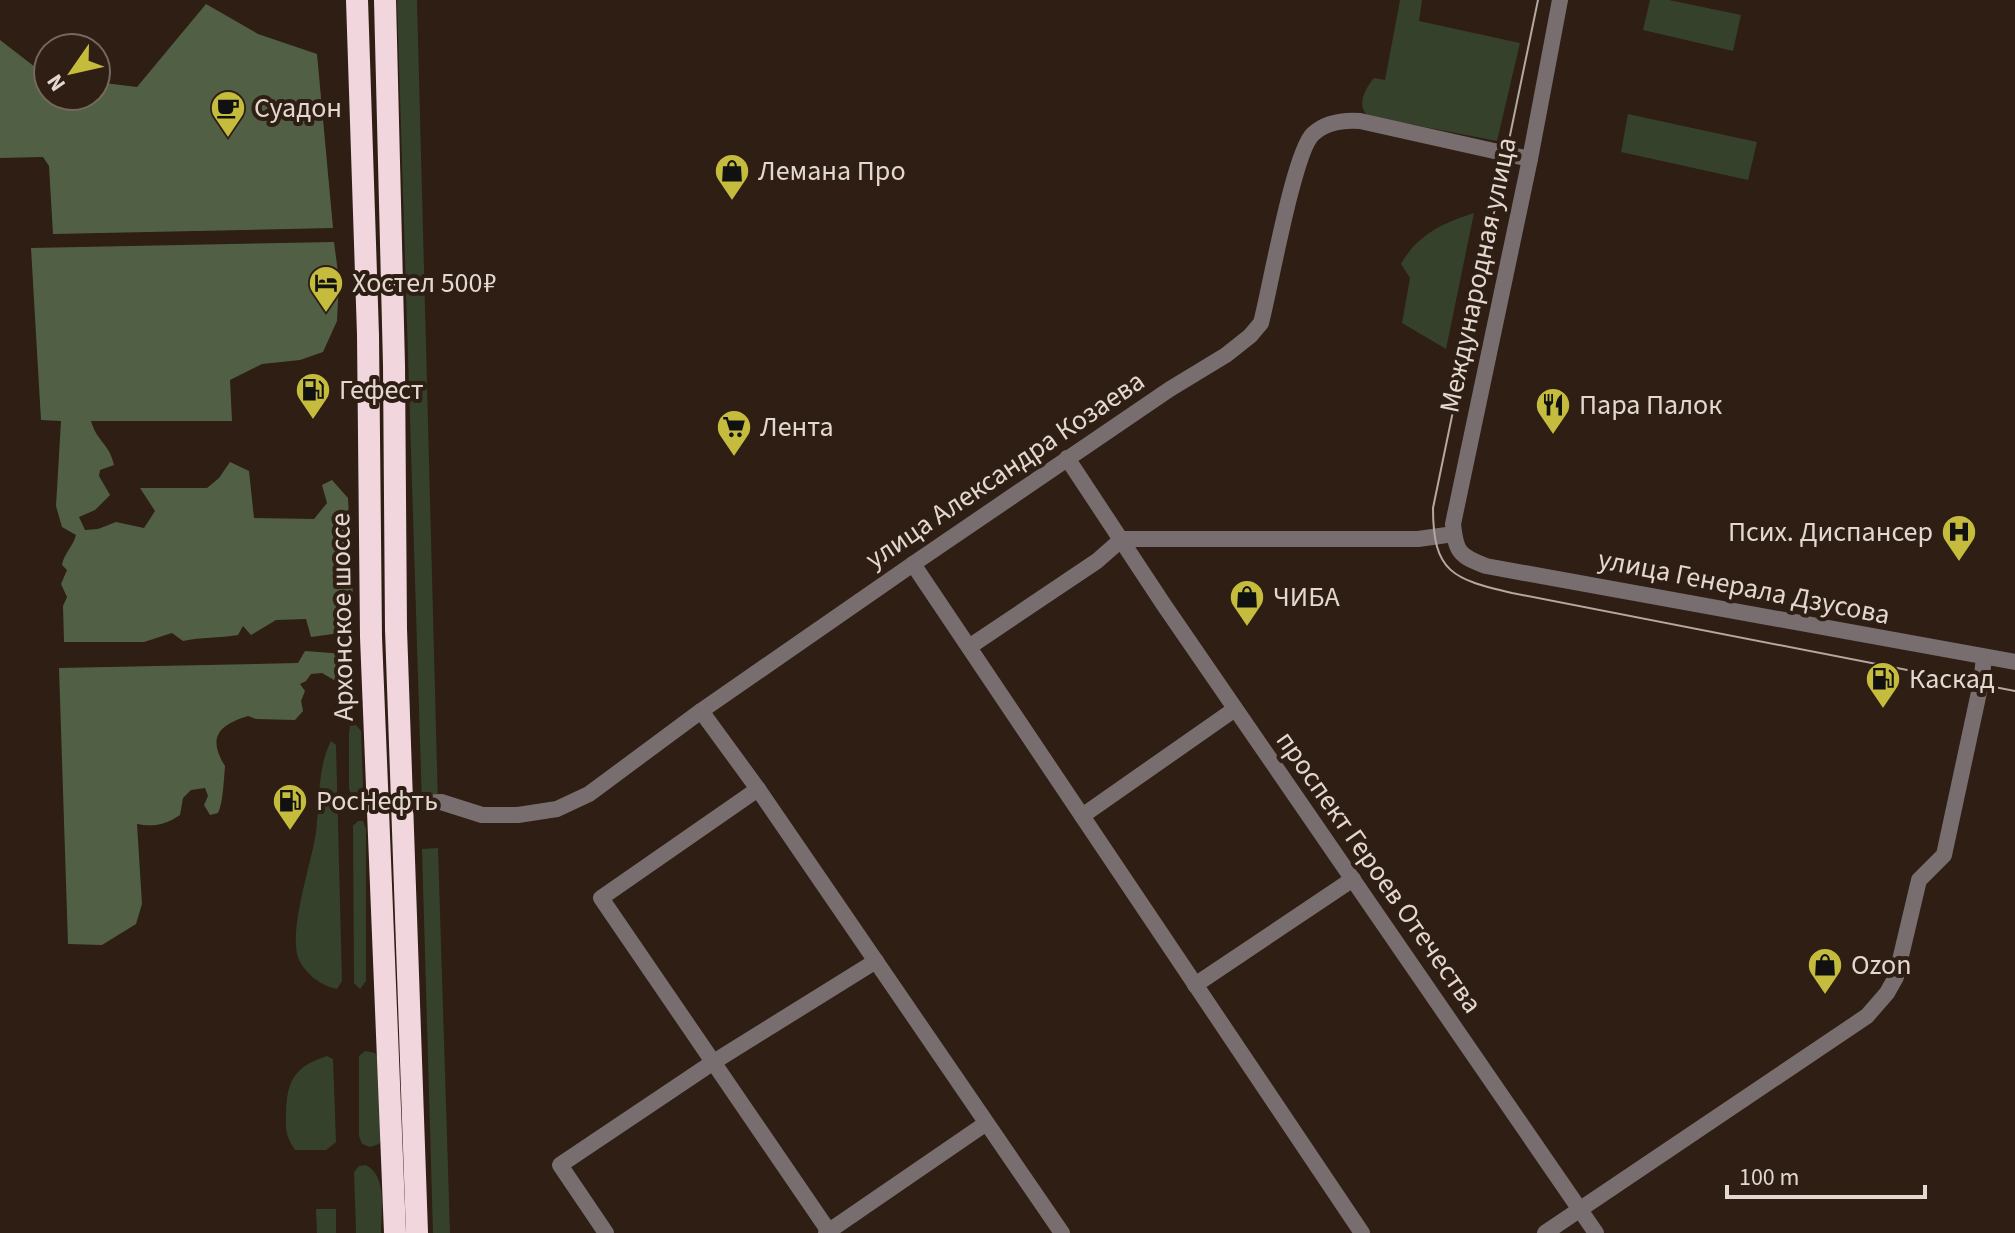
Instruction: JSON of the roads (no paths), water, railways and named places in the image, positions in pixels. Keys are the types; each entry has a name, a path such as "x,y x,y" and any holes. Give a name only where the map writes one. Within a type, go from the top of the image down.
{"highway":[{"name":"Архонское шоссе","path":"357,0 368,335 371,637 395,1233"},
{"name":"Архонское шоссе","path":"385,0 394,349 396,629 417,1233"}],"street":[{"name":"Международная улица","path":"1454,534 1453,524 1530,159 1560,0"},
{"name":"улица Александра Козаева","path":"378,805 441,802 482,815 518,815 557,809 589,794 701,711 913,564 1067,458 1226,355 1261,323 1297,166 1312,135 1343,120 1360,121 1530,159"},
{"name":"проспект Героев Отечества","path":"1067,458 1235,709 1596,1233"},
{"path":"969,647 1097,561 1122,539 1418,539 1454,534"},
{"name":"улица Генерала Дзусова","path":"1454,534 1457,549 1464,557 1486,566 2015,662"},
{"path":"913,564 1362,1233"},
{"path":"1545,1233 1867,1016 1887,993 1896,977 1919,880 1944,855 1984,658"},
{"path":"1082,816 1235,709"},
{"path":"701,711 758,789 1062,1233"},
{"path":"758,789 601,898 712,1063 828,1232 985,1124"},
{"path":"1195,985 1353,879"},
{"path":"606,1233 560,1165 712,1063 876,961"}],"tram line":[{"path":"1538,0 1433,508 1434,530 1442,560 1461,577 1512,593 2015,691"}],"place":[{"name":"Суадон","path":"228,139"},
{"name":"Лемана Про","path":"732,202"},
{"name":"Хостел 500₽","path":"326,314"},
{"name":"Гефест","path":"313,421"},
{"name":"Пара Палок","path":"1553,436"},
{"name":"Лента","path":"734,458"},
{"name":"Псих. Диспансер","path":"1959,563"},
{"name":"ЧИБА","path":"1247,628"},
{"name":"Каскад","path":"1883,710"},
{"name":"РосНефть","path":"290,832"},
{"name":"Ozon","path":"1825,996"}]}
